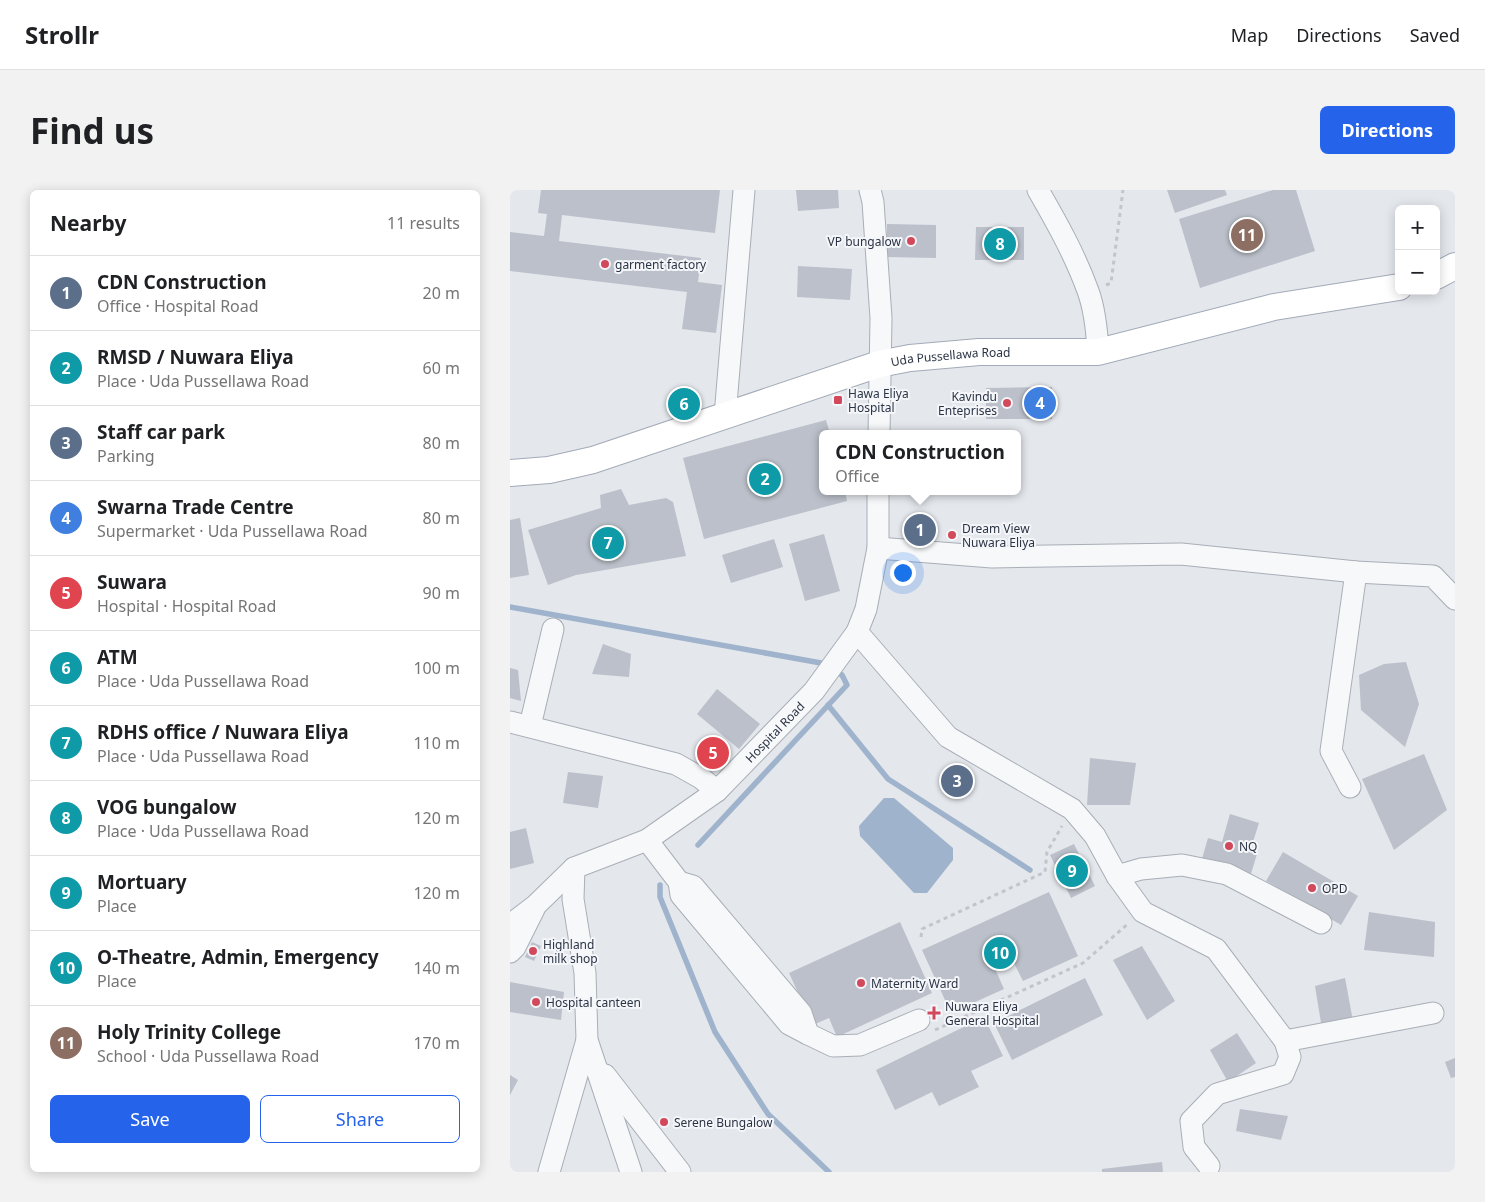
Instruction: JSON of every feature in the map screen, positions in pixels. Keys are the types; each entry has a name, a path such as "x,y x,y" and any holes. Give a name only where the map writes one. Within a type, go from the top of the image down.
{"main road":[{"path":"1440,274 1455,266"},
{"name":"Uda Pussellawa Road","path":"510,473 549,470 593,460 879,364 910,358 979,352 1098,352 1274,307 1395,288"}],"street":[{"path":"725,416 744,190"},
{"path":"870,190 873,202 881,318 878,430"},
{"path":"1038,190 1066,239 1088,292 1096,323 1098,352"},
{"name":"Hospital Road","path":"510,925 536,905 574,868 647,840 716,791 814,691 857,632 866,609 878,548 878,495"},
{"path":"878,548 992,557 1181,554 1356,572 1433,576 1455,599"},
{"path":"1350,787 1331,751 1356,572"},
{"path":"553,629 520,724 676,764 700,778 716,791"},
{"path":"857,632 948,737 1072,809 1095,836 1117,876 1143,912 1216,949 1285,1041 1290,1057 1283,1074 1217,1094 1191,1121 1194,1147 1209,1166"},
{"path":"647,840 679,882 693,886 801,1013 808,1034 833,1046 860,1045 919,1020"},
{"path":"1117,876 1141,869 1182,865 1226,874 1321,923"},
{"path":"574,868 573,899 584,973 587,1040 631,1172"},
{"path":"510,952 515,948 536,905"},
{"path":"1285,1041 1433,1013"},
{"path":"550,1172 587,1040"},
{"path":"595,1062 680,1172"}],"path":[{"path":"1088,292 1111,283 1123,190"},
{"path":"921,937 922,929 1045,872 1046,852 1072,809"},
{"path":"919,1020 925,1035 1083,963 1143,912"}],"water":[{"path":"884,798 894,798 953,848 953,860 927,893 914,893 860,836 859,826"}],"building":[{"name":"garment factory","path":"541,190 720,190 715,233 562,215 559,241 701,258 698,282 722,285 716,333 682,329 687,292 510,271 510,232 544,236 547,214 538,213"},
{"path":"796,190 838,190 839,208 798,211"},
{"path":"1167,190 1225,190 1227,195 1175,213"},
{"path":"1273,190 1296,190 1315,251 1200,288 1179,219"},
{"name":"VP bungalow","path":"887,224 936,225 936,258 887,257"},
{"path":"976,227 1024,227 1024,260 975,260"},
{"path":"798,266 852,269 850,300 797,297"},
{"name":"Kavindu Enteprises","path":"1052,387 1052,419 986,419 986,388"},
{"path":"679,400 690,400 691,410 678,408"},
{"path":"826,420 829,430 819,430 819,495 846,495 847,501 704,539 683,458"},
{"path":"621,489 629,505 666,498 673,502 686,556 576,575 548,585 528,530 601,508 600,495"},
{"path":"520,518 529,575 510,578 510,520"},
{"path":"824,534 840,591 805,601 789,544"},
{"path":"774,539 783,567 731,583 722,555"},
{"path":"603,644 631,654 629,677 592,674"},
{"path":"1406,662 1419,704 1405,747 1361,710 1359,675 1384,664"},
{"path":"510,668 518,670 521,701 510,698"},
{"path":"717,689 760,724 739,749 697,714"},
{"path":"1424,754 1447,810 1394,850 1362,779"},
{"path":"1090,758 1136,763 1130,805 1087,805"},
{"path":"568,772 603,776 598,808 563,803"},
{"name":"NQ","path":"1230,814 1259,823 1250,851 1257,854 1250,877 1201,862 1208,838 1222,842"},
{"path":"526,828 534,863 510,869 510,832"},
{"path":"1074,844 1095,886 1071,898 1050,855"},
{"name":"OPD","path":"1283,852 1358,896 1341,925 1266,881"},
{"path":"1049,892 1078,956 1023,981 1014,963 996,971 1004,989 951,1013 922,950"},
{"path":"1369,912 1435,922 1434,957 1364,950"},
{"name":"Maternity Ward","path":"900,922 932,993 837,1037 829,1018 813,1025 789,973"},
{"name":"Highland milk shop","path":"532,942 541,946 534,961 525,957"},
{"path":"1142,946 1175,1001 1147,1020 1113,960"},
{"path":"1085,978 1103,1015 1012,1060 994,1023"},
{"path":"1345,978 1353,1021 1322,1029 1315,986"},
{"name":"Hospital canteen","path":"510,982 564,992 561,1020 510,1012"},
{"path":"984,1017 1003,1056 971,1071 979,1087 939,1106 932,1092 895,1110 876,1070"},
{"path":"1237,1033 1256,1063 1228,1082 1210,1050"},
{"path":"1455,1058 1455,1077 1451,1078 1445,1062"},
{"path":"510,1075 518,1080 510,1095"},
{"path":"1240,1109 1288,1116 1281,1140 1236,1131"},
{"path":"1162,1162 1163,1172 1102,1172 1102,1169"}],"waterway":[{"path":"510,607 821,663 827,666"},
{"path":"698,845 847,685 842,675 835,671"},
{"path":"828,705 888,779 1030,870"},
{"path":"660,885 660,897 715,1032 768,1114 829,1172"}],"place":[{"name":"Holy Trinity College","path":"1247,235"},
{"name":"VP bungalow","path":"911,241"},
{"name":"VOG bungalow","path":"1000,244"},
{"name":"garment factory","path":"605,264"},
{"name":"Hawa Eliya Hospital","path":"838,400"},
{"name":"Kavindu Enteprises","path":"1007,403"},
{"name":"Swarna Trade Centre","path":"1040,403"},
{"name":"ATM","path":"684,404"},
{"name":"RMSD / Nuwara Eliya","path":"765,479"},
{"name":"CDN Construction","path":"920,530"},
{"name":"Dream View Nuwara Eliya","path":"952,535"},
{"name":"RDHS office / Nuwara Eliya","path":"608,543"},
{"name":"Suwara","path":"713,753"},
{"name":"Staff car park","path":"957,781"},
{"name":"NQ","path":"1229,846"},
{"name":"Mortuary","path":"1072,871"},
{"name":"OPD","path":"1312,888"},
{"name":"Highland milk shop","path":"533,951"},
{"name":"O-Theatre, Admin, Emergency","path":"1000,953"},
{"name":"Maternity Ward","path":"861,983"},
{"name":"Hospital canteen","path":"536,1002"},
{"name":"Nuwara Eliya General Hospital","path":"934,1013"},
{"name":"Serene Bungalow","path":"664,1122"}]}
